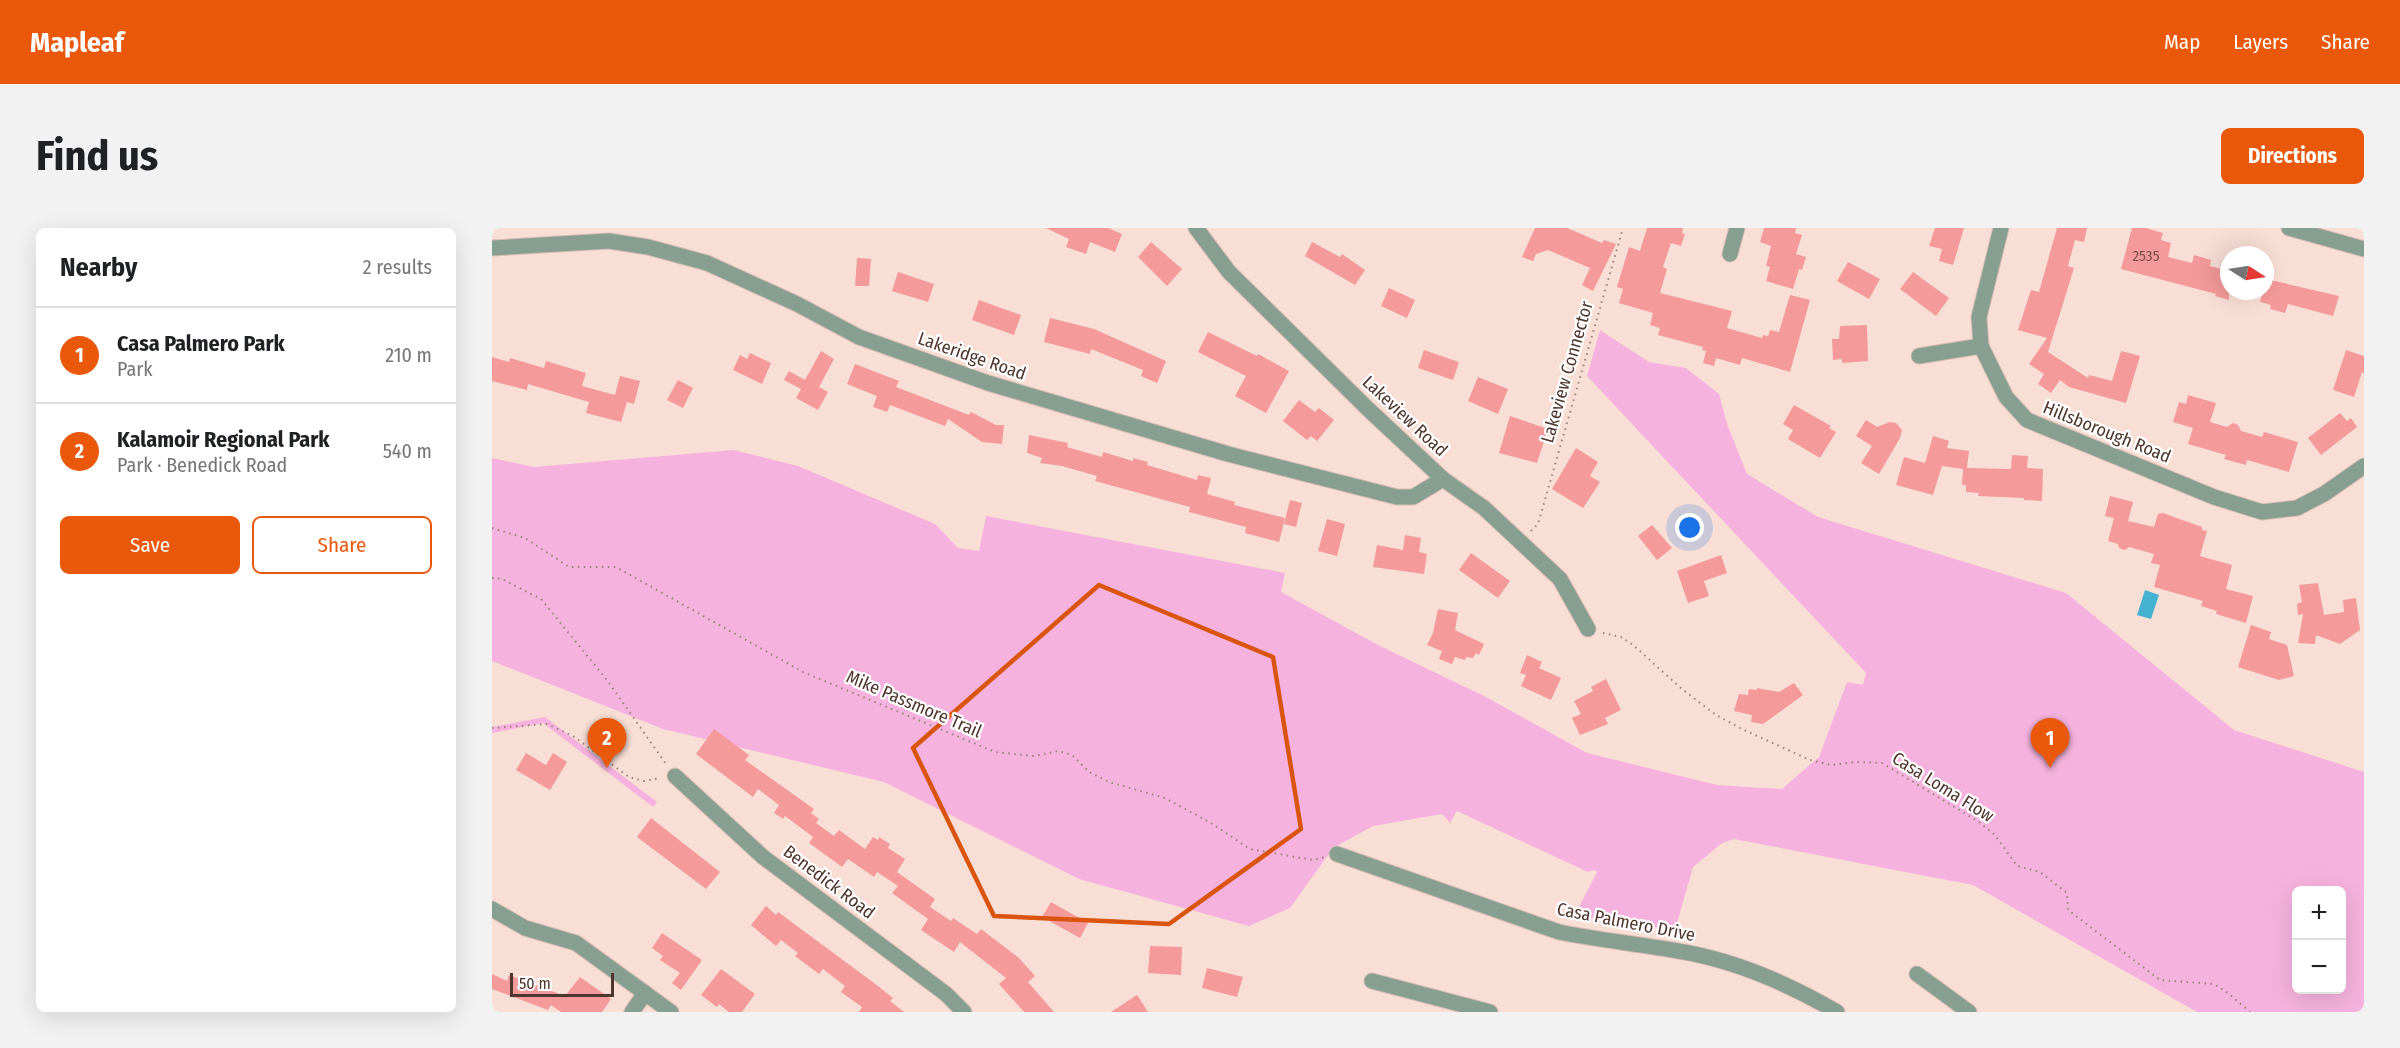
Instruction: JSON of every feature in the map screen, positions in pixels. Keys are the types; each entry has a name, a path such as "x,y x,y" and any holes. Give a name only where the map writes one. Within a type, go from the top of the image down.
{"street":[{"name":"Lakeview Road","path":"1196,228 1229,272 1368,409 1443,479 1484,508 1560,579 1588,629"},
{"path":"1730,254 1737,228"},
{"name":"Hillsborough Road","path":"2001,228 1979,316 1981,346 2006,397 2027,420 2214,497 2262,512 2296,508 2324,494 2364,466"},
{"path":"2289,228 2364,249"},
{"name":"Lakeridge Road","path":"492,248 609,241 648,247 707,263 798,304 870,341 988,383 1083,412 1255,461 1397,496 1413,497 1443,479"},
{"path":"1919,356 1981,346"},
{"name":"Benedick Road","path":"675,776 763,857 946,994 964,1012"},
{"name":"Casa Palmero Drive","path":"1336,854 1559,932 1597,940 1680,951 1733,964 1815,999 1837,1012"},
{"path":"492,909 525,928 576,943 671,1012"},
{"path":"1917,974 1969,1012"},
{"path":"1372,981 1490,1012"},
{"path":"632,1012 645,993"}],"path":[{"name":"Lakeview Connector","path":"1538,524 1623,228"},
{"name":"Mike Passmore Trail","path":"492,528 525,538 569,567 616,567 803,672 995,752 1034,756 1058,751 1072,755 1089,772 1109,782 1165,798 1211,823 1250,849 1313,860 1336,854"},
{"path":"492,578 502,579 541,598 607,680 675,776 644,781 629,777 573,736 547,724 492,728"},
{"name":"Casa Loma Flow","path":"1588,629 1621,638 1633,645 1682,689 1716,715 1774,744 1831,765 1855,762 1882,764 1979,822 1995,835 2017,866 2040,872 2067,894 2068,910 2160,980 2214,984 2250,1012"}],"highlighted area":[{"path":"1099,585 1273,657 1301,829 1169,924 994,916 913,748"}],"shaded area":[{"path":"1600,330 1649,362 1686,368 1719,394 1727,424 1747,474 1818,517 2066,593 2234,730 2364,772 2364,1012 2197,1012 1973,885 1734,839 1722,843 1693,867 1675,930 1575,915 1597,872 1594,870 1588,872 1457,811 1450,823 1442,814 1373,826 1333,848 1290,908 1249,926 1079,879 884,782 663,729 492,661 492,458 534,467 734,450 798,466 935,524 958,548 979,551 986,516 1285,573 1281,592 1378,645 1486,697 1587,753 1717,785 1782,789 1819,757 1847,682 1863,685 1866,673 1587,376"},
{"path":"545,717 657,802 653,807 543,723 492,733 492,727"}],"water":[{"path":"2145,590 2159,595 2151,619 2137,615"}],"building":[{"path":"1046,228 1108,228 1122,234 1115,252 1090,242 1086,254 1066,247 1069,239"},
{"path":"1535,228 1567,228 1602,243 1604,240 1616,244 1593,291 1582,285 1590,268 1548,250 1536,254 1533,261 1522,257"},
{"path":"1647,228 1683,228 1682,233 1685,234 1681,246 1671,243 1663,267 1667,269 1660,293 1732,311 1727,328 1762,338 1763,335 1768,336 1770,330 1779,332 1790,295 1810,300 1790,372 1742,358 1740,365 1716,358 1714,366 1703,363 1706,351 1702,350 1703,347 1658,335 1660,328 1650,325 1653,313 1619,303 1623,289 1617,287 1629,247 1640,251"},
{"path":"1764,228 1796,228 1795,233 1802,235 1796,254 1806,257 1802,270 1799,269 1793,289 1766,281 1770,267 1766,266 1771,246 1760,242"},
{"path":"1935,228 1964,228 1953,265 1939,261 1942,249 1929,246"},
{"path":"2057,228 2087,228 2084,242 2075,240 2068,266 2074,268 2048,352 2088,378 2089,375 2112,381 2121,351 2140,356 2126,403 2069,387 2060,380 2051,393 2038,384 2044,374 2029,364 2047,338 2018,330 2031,290 2039,292"},
{"path":"2132,228 2146,228 2163,233 2161,240 2171,243 2168,257 2192,263 2194,255 2211,260 2210,266 2220,269 2220,297 2215,296 2216,294 2121,269"},
{"path":"1151,242 1182,269 1167,286 1138,257"},
{"path":"1312,242 1340,257 1342,254 1365,270 1355,285 1305,256"},
{"path":"857,258 871,259 869,286 855,286"},
{"path":"1848,262 1880,279 1869,299 1837,281"},
{"path":"898,272 934,284 928,302 892,291"},
{"path":"1913,272 1949,298 1936,316 1900,289"},
{"path":"2274,281 2339,296 2333,316 2288,304 2285,313 2270,309 2271,305 2260,302 2261,300 2274,300"},
{"path":"1389,288 1415,300 1407,318 1381,306"},
{"path":"979,300 1021,315 1014,335 972,320"},
{"path":"1050,318 1094,329 1166,361 1157,383 1141,376 1143,370 1091,349 1090,354 1044,342"},
{"path":"1867,325 1868,361 1842,363 1842,359 1833,360 1832,339 1839,339 1840,326"},
{"path":"1208,332 1257,356 1258,354 1289,371 1266,413 1235,396 1246,376 1198,352"},
{"path":"1424,350 1459,362 1453,380 1418,368"},
{"path":"2346,350 2364,356 2364,373 2362,372 2354,397 2333,390"},
{"path":"821,351 834,359 819,387 828,392 818,410 796,398 801,389 784,380 789,371 805,380"},
{"path":"750,353 771,363 762,384 733,370 740,355 747,359"},
{"path":"492,357 509,362 510,358 544,368 546,361 586,373 582,386 615,395 620,376 640,381 634,404 627,402 621,422 586,413 589,402 528,384 527,390 492,381"},
{"path":"855,364 899,381 896,387 969,415 971,412 996,425 1004,425 1002,444 982,442 948,419 945,426 890,405 887,412 873,407 877,396 847,384"},
{"path":"1478,377 1508,389 1498,414 1468,401"},
{"path":"678,380 693,388 683,408 667,400"},
{"path":"2188,395 2216,403 2210,422 2227,427 2233,423 2238,425 2241,431 2262,437 2264,432 2298,442 2289,472 2247,460 2246,465 2224,459 2226,455 2188,444 2193,428 2173,422 2179,402 2186,404"},
{"path":"1299,400 1315,412 1319,408 1334,420 1317,441 1311,436 1307,440 1283,421"},
{"path":"1794,405 1831,426 1829,428 1836,432 1820,458 1788,439 1793,430 1783,424"},
{"path":"2340,413 2347,421 2351,418 2357,427 2321,455 2308,438"},
{"path":"1510,416 1548,429 1537,463 1499,453"},
{"path":"1866,420 1877,427 1890,422 1896,423 1902,430 1900,438 1879,474 1861,463 1872,446 1856,436"},
{"path":"1029,435 1068,443 1067,447 1102,457 1103,452 1133,461 1133,458 1148,462 1147,465 1197,480 1198,475 1211,478 1207,494 1235,502 1234,505 1285,518 1279,542 1245,533 1246,527 1189,512 1190,507 1095,481 1097,476 1062,466 1040,463 1042,458 1027,453"},
{"path":"1933,436 1949,441 1947,448 1969,451 1967,468 2011,469 2012,455 2028,456 2027,468 2043,469 2042,501 1978,496 1979,493 1966,492 1966,485 1962,485 1963,469 1942,466 1933,495 1896,485 1904,457 1925,463"},
{"path":"1576,448 1598,462 1590,476 1600,482 1583,508 1552,489"},
{"path":"2110,496 2133,502 2128,521 2154,527 2158,514 2163,513 2202,527 2202,530 2207,531 2200,556 2232,565 2226,589 2253,596 2246,623 2216,614 2217,611 2201,606 2203,601 2154,587 2160,565 2151,563 2154,554 2129,547 2125,550 2119,548 2118,544 2108,541 2114,518 2105,516"},
{"path":"1290,500 1302,503 1296,527 1284,524"},
{"path":"1327,519 1345,524 1337,556 1318,551"},
{"path":"1652,525 1672,548 1657,560 1638,536"},
{"path":"1405,535 1421,538 1419,552 1427,554 1424,574 1373,567 1377,545 1403,550"},
{"path":"1471,553 1510,581 1498,598 1459,570"},
{"path":"1721,555 1727,573 1704,581 1709,596 1688,603 1677,571"},
{"path":"2318,583 2324,615 2344,612 2343,600 2356,598 2360,630 2340,644 2316,635 2315,644 2298,643 2303,614 2298,615 2297,604 2302,602 2299,585"},
{"path":"1438,609 1458,613 1455,630 1484,644 1479,655 1476,653 1473,658 1466,657 1465,660 1455,657 1452,664 1439,659 1442,651 1427,645 1433,633"},
{"path":"2251,625 2271,632 2269,639 2287,645 2294,676 2279,680 2238,667"},
{"path":"1527,655 1542,662 1539,668 1561,678 1551,700 1521,686 1526,675 1520,673"},
{"path":"1606,679 1621,710 1605,718 1608,724 1580,735 1572,718 1581,714 1574,701 1593,691 1591,687"},
{"path":"1794,683 1803,695 1763,724 1751,722 1752,715 1734,711 1739,694 1748,695 1749,689 1779,692"},
{"path":"714,729 749,755 745,760 814,809 811,813 819,819 816,823 834,836 839,830 865,849 873,837 878,840 879,837 890,844 888,848 905,859 897,872 935,899 930,907 951,921 953,918 977,934 981,929 1019,958 1035,976 1028,982 1054,1012 1024,1012 999,984 1006,978 960,942 954,952 921,930 928,919 892,893 898,886 877,872 874,877 848,859 842,867 809,843 813,837 785,816 783,819 774,813 779,805 758,789 753,797 696,754"},
{"path":"526,753 546,765 553,753 567,762 550,790 516,770"},
{"path":"651,818 720,872 706,889 637,837"},
{"path":"1051,902 1088,923 1080,938 1042,917"},
{"path":"766,906 776,915 778,912 874,983 893,998 890,1001 904,1012 859,1012 862,1007 841,992 845,986 823,969 819,974 795,956 798,953 781,940 776,946 751,925"},
{"path":"662,933 702,960 681,990 672,983 680,973 660,960 663,956 652,948"},
{"path":"1150,946 1182,947 1181,975 1148,973"},
{"path":"1207,968 1243,977 1237,997 1202,988"},
{"path":"721,969 755,994 742,1012 729,1012 719,1004 717,1007 701,995"},
{"path":"492,974 507,981 509,975 565,996 580,977 611,999 602,1012 561,1012 551,1005 548,1010 492,989"},
{"path":"1137,995 1148,1012 1111,1012"}],"place":[{"name":"Kalamoir Regional Park","path":"607,768"},
{"name":"Casa Palmero Park","path":"2050,768"}]}
